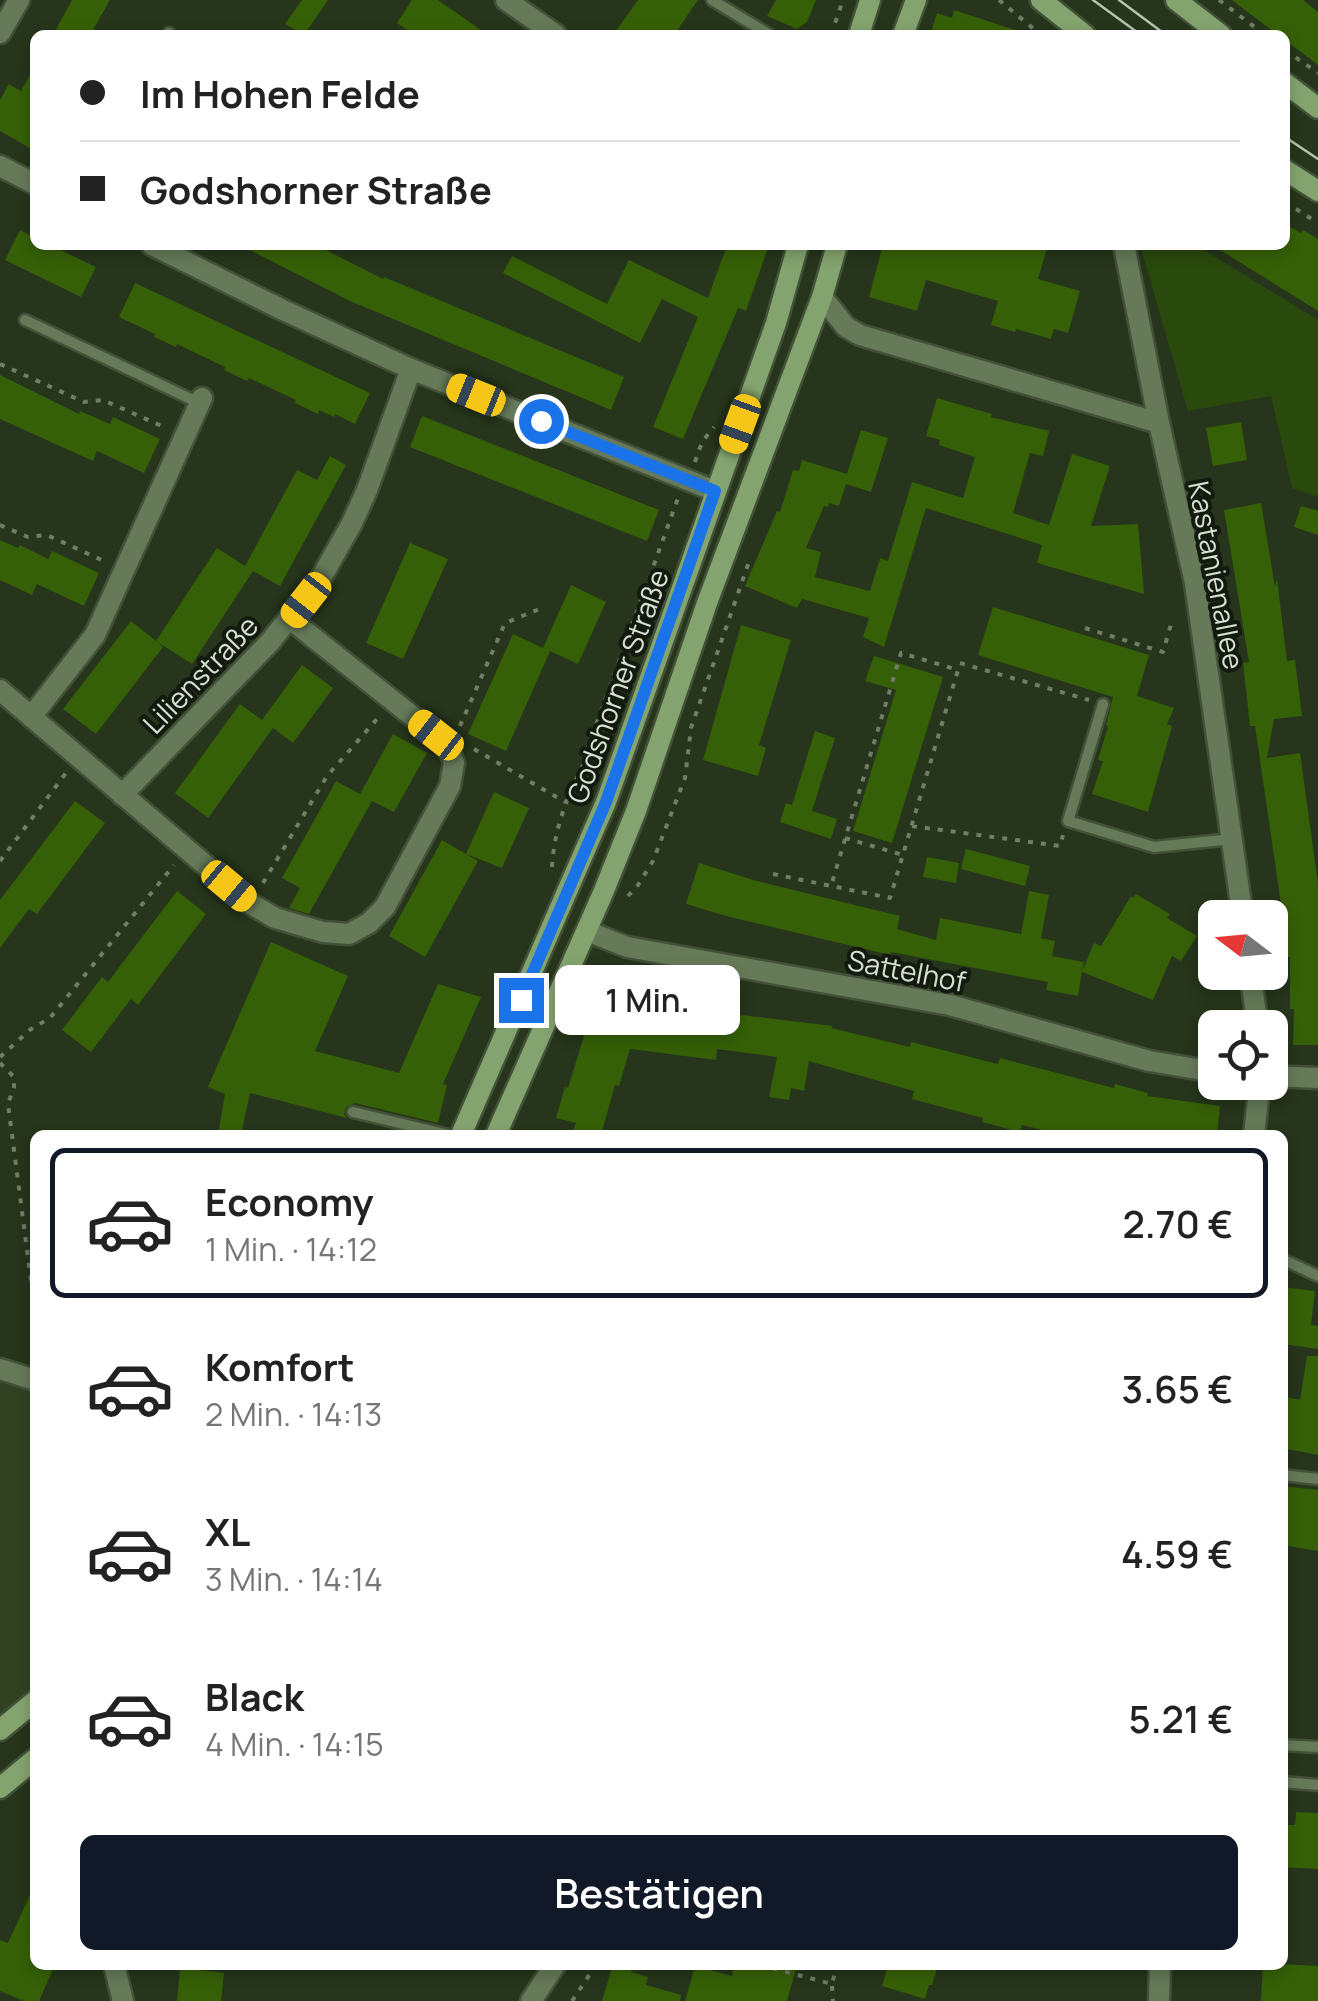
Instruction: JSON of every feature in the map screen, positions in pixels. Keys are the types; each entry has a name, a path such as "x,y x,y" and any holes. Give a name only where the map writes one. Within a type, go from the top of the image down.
{"main road":[{"path":"861,30 870,0"},
{"path":"905,30 916,0"},
{"path":"1042,0 1078,30"},
{"path":"1176,0 1215,30"},
{"path":"1290,87 1318,108"},
{"path":"1290,173 1318,191"},
{"name":"Godshorner Straße","path":"463,1130 606,802 776,323 797,250"},
{"name":"Godshorner Straße","path":"498,1130 636,811 707,602 822,297 836,250"},
{"path":"0,1730 30,1705"},
{"path":"0,1788 30,1762"}],"street":[{"path":"0,33 19,0"},
{"path":"506,0 549,30"},
{"path":"0,166 30,181"},
{"path":"162,250 410,368 715,491"},
{"name":"Kastanienallee","path":"1125,250 1195,582 1241,900"},
{"path":"822,297 846,327 860,335 1159,423"},
{"name":"Lilienstraße","path":"122,796 290,619 321,578 367,490 410,368"},
{"path":"32,717 95,635 201,400"},
{"path":"0,690 251,904 275,918 322,932 348,934 369,924 386,907 450,786 454,763 449,749 436,735 290,619"},
{"name":"Sattelhof","path":"586,931 627,946 950,1004 1149,1062 1198,1069"},
{"path":"1288,1077 1318,1078"},
{"path":"1255,1130 1258,1100"},
{"path":"0,1369 30,1378"},
{"path":"115,1970 123,2001"},
{"path":"531,2001 552,1970"},
{"path":"1159,2001 1160,1970"}],"lane":[{"path":"712,0 762,30"},
{"path":"25,320 201,400"},
{"path":"1103,704 1068,820 1154,847 1233,839"},
{"path":"352,1112 428,1130"},
{"path":"1288,1262 1318,1276"},
{"path":"1288,1476 1318,1479"},
{"path":"1288,1745 1318,1747"},
{"path":"1288,1782 1318,1785"}],"path":[{"path":"833,30 844,0"},
{"path":"999,0 1035,30"},
{"path":"1219,0 1258,30"},
{"path":"1290,53 1318,73"},
{"path":"1290,205 1318,223"},
{"path":"0,364 84,402 103,400 184,436"},
{"path":"578,775 676,501 688,480"},
{"path":"0,525 28,537 48,535 124,570"},
{"path":"449,749 504,623 542,608"},
{"path":"1085,628 1162,652 1172,621"},
{"path":"773,874 831,886 890,898 958,670 901,653 831,886"},
{"path":"960,663 1103,704"},
{"path":"251,904 327,776 392,702"},
{"path":"476,750 565,802"},
{"path":"0,861 78,757"},
{"path":"911,826 1060,846 1068,820"},
{"path":"845,838 903,855"},
{"path":"30,1273 8,1104 14,1077 0,1060 30,1030 50,1018 186,850"},
{"path":"572,2001 593,1970"},
{"path":"779,1970 832,1984"},
{"path":"832,2001 836,1970"}],"shaded area":[{"path":"0,1369 30,1378 30,1707 0,1733"}],"green space":[{"path":"1141,250 1204,250 1318,320 1318,497 1292,488 1271,396 1188,411"}],"building":[{"path":"72,0 110,0 93,30 56,30"},
{"path":"302,0 328,0 307,30 295,30 285,24"},
{"path":"412,0 438,0 481,30 408,30 397,23"},
{"path":"638,0 698,0 677,30 617,30"},
{"path":"776,0 816,0 807,22 797,29 767,16"},
{"path":"1232,0 1303,0 1318,12 1318,65 1290,44 1290,30 1271,30"},
{"path":"954,10 1015,30 932,30 937,13 952,18"},
{"path":"30,75 30,148 0,131 0,100 9,84 21,91"},
{"path":"1290,227 1318,239 1318,311 1220,250 1290,250"},
{"path":"20,230 30,235 30,250 60,250 96,267 81,297 5,260"},
{"path":"250,250 326,250 383,279 624,377 611,410 350,301"},
{"path":"725,250 767,250 746,311 738,308 683,439 653,427 698,317 662,299 640,343 503,273 512,256 607,304 629,260 708,298"},
{"path":"882,250 1047,250 1038,279 1080,291 1068,333 1054,329 1051,339 991,325 998,301 926,280 917,311 869,297"},
{"path":"135,283 370,393 355,424 335,414 334,417 319,410 318,414 119,317"},
{"path":"0,375 79,414 80,411 110,424 113,417 160,439 144,473 97,451 93,461 0,419"},
{"path":"937,398 1049,431 1043,456 1030,453 1013,513 1049,525 1072,454 1110,466 1091,526 1138,524 1144,594 1037,563 1042,545 926,508 884,647 863,637 869,618 802,599 797,608 745,586 777,511 780,512 793,470 799,471 802,460 847,474 861,430 888,438 871,492 846,484 839,506 824,506 806,548 821,552 815,577 870,591 880,558 888,561 912,482 963,498 975,457 939,445 940,440 926,436"},
{"path":"422,416 659,510 647,541 410,447"},
{"path":"1241,422 1247,460 1213,466 1206,428"},
{"path":"330,456 346,465 280,586 253,571 192,664 156,641 217,548 245,566 297,470 317,480"},
{"path":"1261,503 1275,587 1277,579 1287,661 1295,660 1302,716 1274,719 1267,758 1300,753 1318,884 1318,1045 1293,1045 1288,900 1280,900 1255,726 1250,726 1243,663 1249,662 1224,510"},
{"path":"1301,506 1318,511 1318,535 1294,527"},
{"path":"0,540 48,559 52,551 99,573 84,606 37,584 32,595 0,580"},
{"path":"410,543 448,559 403,659 366,643"},
{"path":"571,585 606,602 578,664 550,651 506,751 468,734 513,634 543,648"},
{"path":"993,607 1149,655 1137,696 1174,708 1148,812 1092,794 1103,761 1098,760 1113,697 978,655"},
{"path":"131,621 163,647 96,734 63,709"},
{"path":"741,625 791,640 759,745 766,748 758,776 703,760"},
{"path":"874,656 943,677 892,843 853,831 896,690 865,681"},
{"path":"302,665 333,688 293,743 273,728 208,818 175,793 240,704 262,720"},
{"path":"815,731 835,738 812,811 837,819 831,839 780,822 786,803 792,805"},
{"path":"393,734 427,753 394,812 372,801 309,914 289,908 300,888 282,878 336,781 360,794"},
{"path":"494,792 529,808 502,868 466,854"},
{"path":"75,801 105,823 37,914 29,909 0,948 0,900"},
{"path":"442,840 478,861 425,957 389,936"},
{"path":"966,849 1030,866 1025,886 961,869"},
{"path":"927,857 959,863 956,883 923,877"},
{"path":"699,863 900,916 897,929 936,940 940,918 1021,934 1029,891 1049,895 1041,938 1055,941 1052,956 1084,962 1082,971 1094,943 1101,946 1131,896 1136,894 1197,936 1181,961 1172,956 1153,1000 1082,972 1078,996 1046,990 1048,982 891,952 890,955 686,904"},
{"path":"177,891 206,914 138,1005 131,999 91,1052 62,1030 102,977 108,982"},
{"path":"271,942 348,976 315,1051 399,1073 438,984 481,997 443,1084 447,1085 438,1123 355,1103 346,1107 347,1118 250,1093 242,1130 219,1130 225,1094 208,1087"},
{"path":"676,1007 833,1026 910,1047 911,1042 998,1064 1000,1058 1114,1088 1115,1084 1148,1093 1147,1096 1220,1106 1218,1130 1042,1130 1022,1125 1021,1130 1012,1130 912,1099 914,1091 809,1061 804,1091 791,1088 789,1100 769,1097 777,1057 717,1049 716,1060 630,1049 602,1130 573,1130 576,1123 556,1118 587,1026 592,1027 596,1015 659,1034 661,1020 674,1022"},
{"path":"1288,1288 1315,1291 1311,1325 1318,1326 1318,1349 1288,1345"},
{"path":"1307,1356 1318,1356 1318,1455 1288,1449 1288,1397 1300,1400"},
{"path":"1288,1487 1318,1490 1318,1551 1288,1546"},
{"path":"1296,1812 1318,1813 1318,1869 1288,1867 1288,1825 1295,1825"},
{"path":"30,1895 30,1970 53,1970 39,2001 24,2001 0,1991 0,1940 8,1943"},
{"path":"1288,1964 1318,1966 1318,2001 1261,2001 1263,1970 1288,1970"},
{"path":"180,1970 224,1973 221,2001 177,2001"},
{"path":"632,1970 648,1977 646,1985 681,1995 680,2001 602,2001 611,1971"},
{"path":"694,1970 732,1976 733,1970 796,1970 787,2001 685,2001"},
{"path":"887,1970 936,1970 925,1999 882,1986"}],"tram line":[{"path":"1093,0 1134,30"},
{"path":"1119,0 1159,30"},
{"path":"1290,140 1318,159"}],"route":[{"path":"521,1000 606,802 715,491 541,421"}]}
